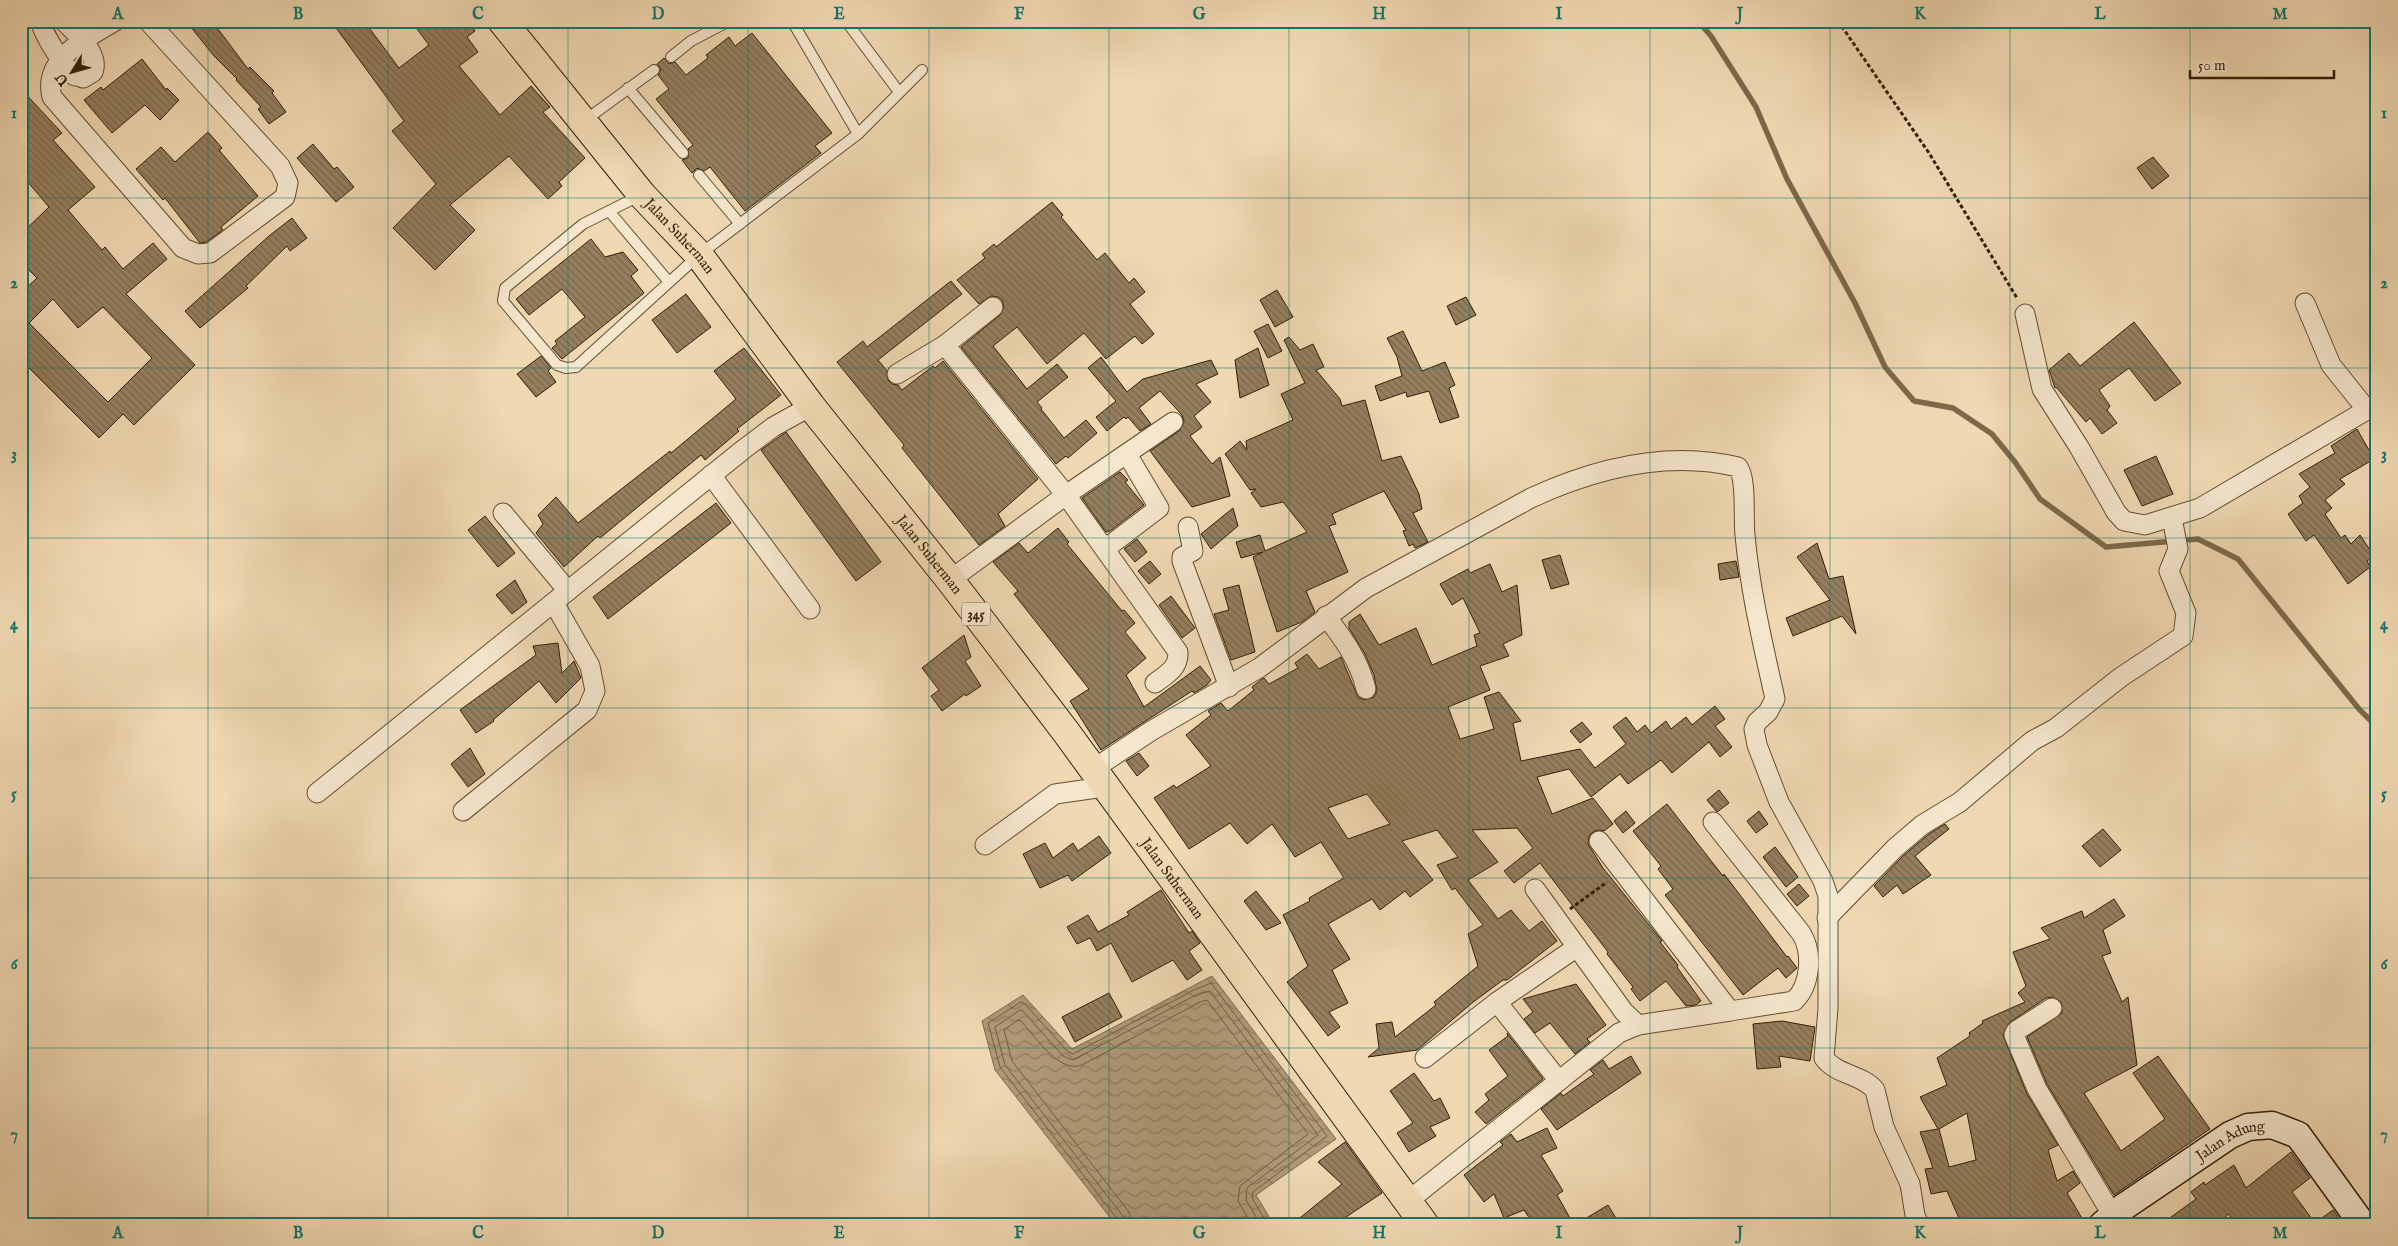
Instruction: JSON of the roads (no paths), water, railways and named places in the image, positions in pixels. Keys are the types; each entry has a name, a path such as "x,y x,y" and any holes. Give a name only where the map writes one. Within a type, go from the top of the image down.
{"main road":[{"name":"Jalan Suherman","path":"502,21 642,195 699,255 811,406 950,580 1066,732 1425,1225"},
{"name":"Jalan Adung","path":"2116,1219 2230,1135 2248,1127 2272,1125 2298,1135 2363,1225"}],"street":[{"path":"41,21 41,28 61,58 76,76 83,78 93,72 94,59 83,41 64,21"},
{"path":"115,21 83,41 61,58 51,81 52,97 184,248 198,254 210,253 285,197 288,183 280,166 148,21"},
{"path":"2025,314 2042,389 2079,447 2116,512 2124,521 2145,525 2173,522 2200,508 2372,407 2331,364 2305,303"},
{"path":"897,374 945,345 993,307"},
{"path":"945,345 1066,495 1178,652 1179,660 1174,668 1155,683"},
{"path":"317,793 773,427 811,406"},
{"path":"950,580 1066,495 1173,422"},
{"path":"1105,549 1159,508 1127,454"},
{"path":"985,845 1056,794 1098,778 1167,721 1259,668 1326,616 1366,588 1523,502 1558,486 1641,463 1670,460 1710,460 1738,467 1742,481 1744,534 1751,591 1775,700 1768,712 1757,722 1754,729 1757,745 1779,802 1823,881 1828,896 1828,1008 1824,1058 1834,1068 1853,1075 1875,1090 1884,1127 1910,1184 1915,1215 1919,1225"},
{"path":"711,476 810,610"},
{"path":"463,811 587,710 595,691 590,666 561,597 503,514"},
{"path":"1827,918 1895,848 1922,825 1960,802 2032,741 2056,728 2121,677 2183,636 2186,613 2169,572 2178,549 2173,522"},
{"path":"1188,527 1193,551 1182,557 1182,561 1212,647 1229,687"},
{"path":"1326,616 1346,643 1361,669 1366,689"},
{"path":"1408,1201 1619,1033 1638,1025 1794,1001 1805,987 1807,942 1712,822"},
{"path":"1599,841 1730,1011"},
{"path":"1535,889 1624,1012 1638,1025"},
{"path":"1424,1058 1496,1002 1577,947"},
{"path":"1496,1002 1559,1081"},
{"path":"2052,1008 2016,1031 2014,1035 2037,1089 2116,1219"}],"lane":[{"path":"671,56 691,41 729,21"},
{"path":"792,21 858,134"},
{"path":"846,21 899,92"},
{"path":"583,122 654,70"},
{"path":"642,195 583,224 505,288 503,300 557,364 566,368 576,366 699,255 858,134 922,70"},
{"path":"628,88 683,154"},
{"path":"700,175 740,224"},
{"path":"609,211 669,282"}],"water":[{"path":"1212,976 1336,1139 1256,1195 1274,1225 1116,1225 995,1070 982,1021 1023,995 1072,1049"}],"waterway":[{"path":"1698,21 1711,36 1756,107 1787,179 1855,303 1885,367 1914,401 1953,408 1992,434 2015,462 2040,499 2106,547 2198,539 2238,559 2359,709 2377,727"}]}
